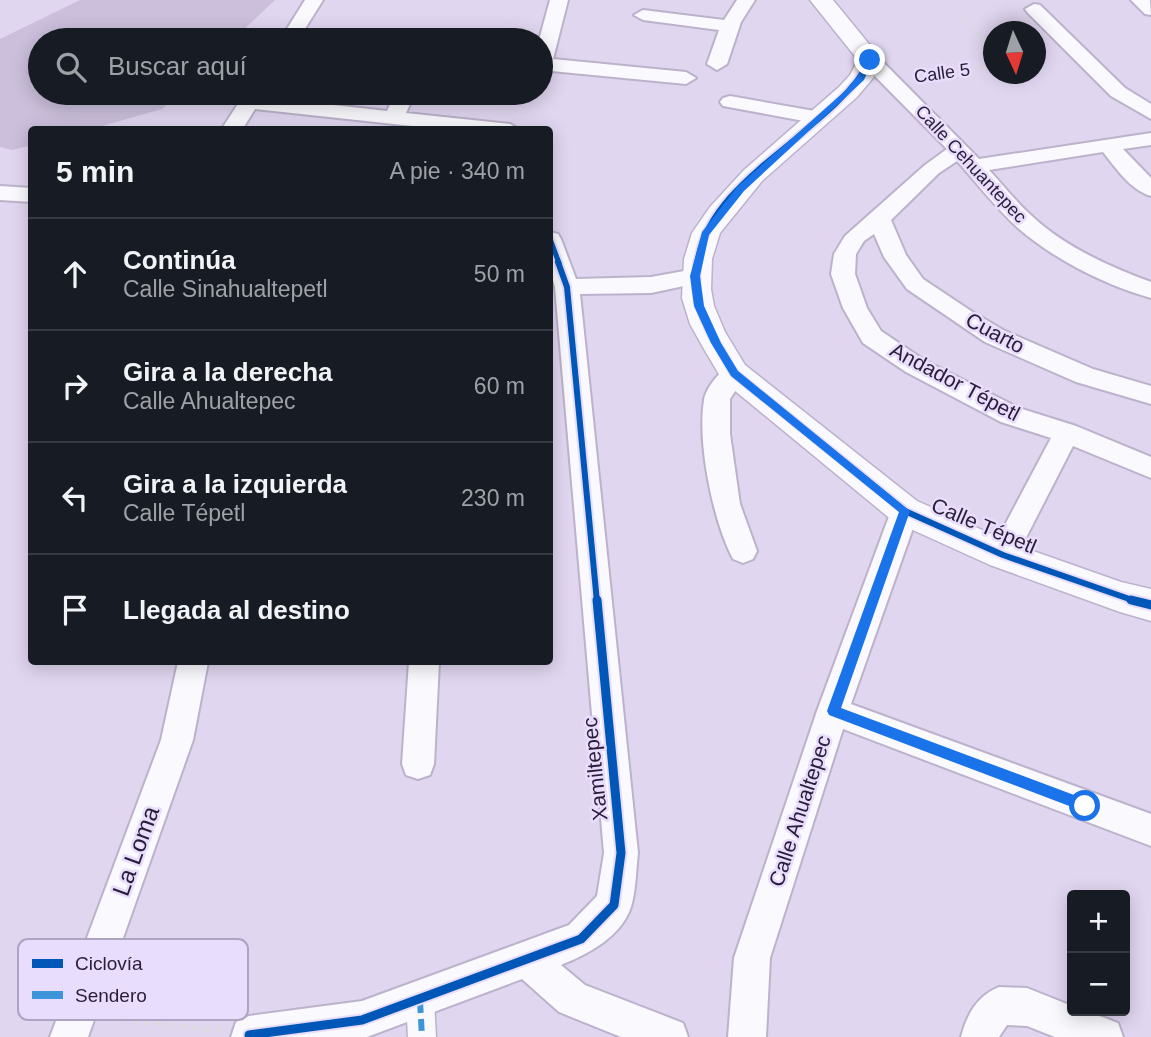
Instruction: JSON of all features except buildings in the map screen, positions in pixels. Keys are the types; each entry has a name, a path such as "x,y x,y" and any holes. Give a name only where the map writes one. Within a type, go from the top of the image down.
{"street":[{"path":"296,28 314,0"},
{"path":"551,28 559,0"},
{"path":"717,64 730,26 746,0"},
{"path":"1140,0 1151,9"},
{"name":"Calle Cehuantepec","path":"827,1 880,70 1026,223 1066,251 1115,277 1151,290"},
{"path":"1034,9 1118,92 1151,113"},
{"path":"643,15 730,26"},
{"path":"553,65 686,78"},
{"name":"Calle Tépetl","path":"880,70 861,78 740,189 705,234 695,276 699,306 716,343 734,373 905,511 1003,555 1120,597 1151,605"},
{"path":"730,102 820,118"},
{"path":"234,126 247,105"},
{"path":"309,105 474,126"},
{"path":"394,117 400,105"},
{"path":"966,158 1151,139"},
{"path":"1108,145 1129,170 1151,189"},
{"name":"Andador Tépetl","path":"966,158 932,169 879,219 856,236 845,254 843,274 855,308 872,337 915,366 1010,415 1067,433 1151,468"},
{"path":"0,193 28,195"},
{"name":"Cuarto","path":"879,219 895,257 915,284 963,317 994,336 1085,376 1151,395"},
{"name":"Xamiltepec","path":"249,1035 362,1020 421,1019 526,958 581,939 614,905 621,853 567,287 553,247"},
{"path":"567,287 652,285 695,276"},
{"path":"734,373 717,398 717,434 726,504 743,551"},
{"path":"1003,555 1067,433"},
{"name":"Calle Ahualtepec","path":"744,1037 752,958 833,711 905,511"},
{"name":"La Loma","path":"104,939 177,740 191,665"},
{"path":"418,764 425,665"},
{"path":"833,711 1151,830"},
{"path":"526,958 572,999 669,1037"},
{"path":"981,1037 982,1025 999,1006 1027,1007 1104,1037"}],"path":[{"path":"72,1026 249,1035"}],"marked path":[{"path":"420,1001 422,1037"}],"cycle path":[{"path":"870,60 861,78 848,92 753,176 706,233 696,269 696,289 699,306 710,332 734,373 905,511 1003,555 1120,597 1151,605"},
{"path":"249,1035 362,1020 581,939 614,905 621,853 567,287 553,247"}],"route":[{"path":"870,60 861,78 848,92 740,189 705,234 695,276 699,306 734,373 905,511 833,711 1085,806"}]}
